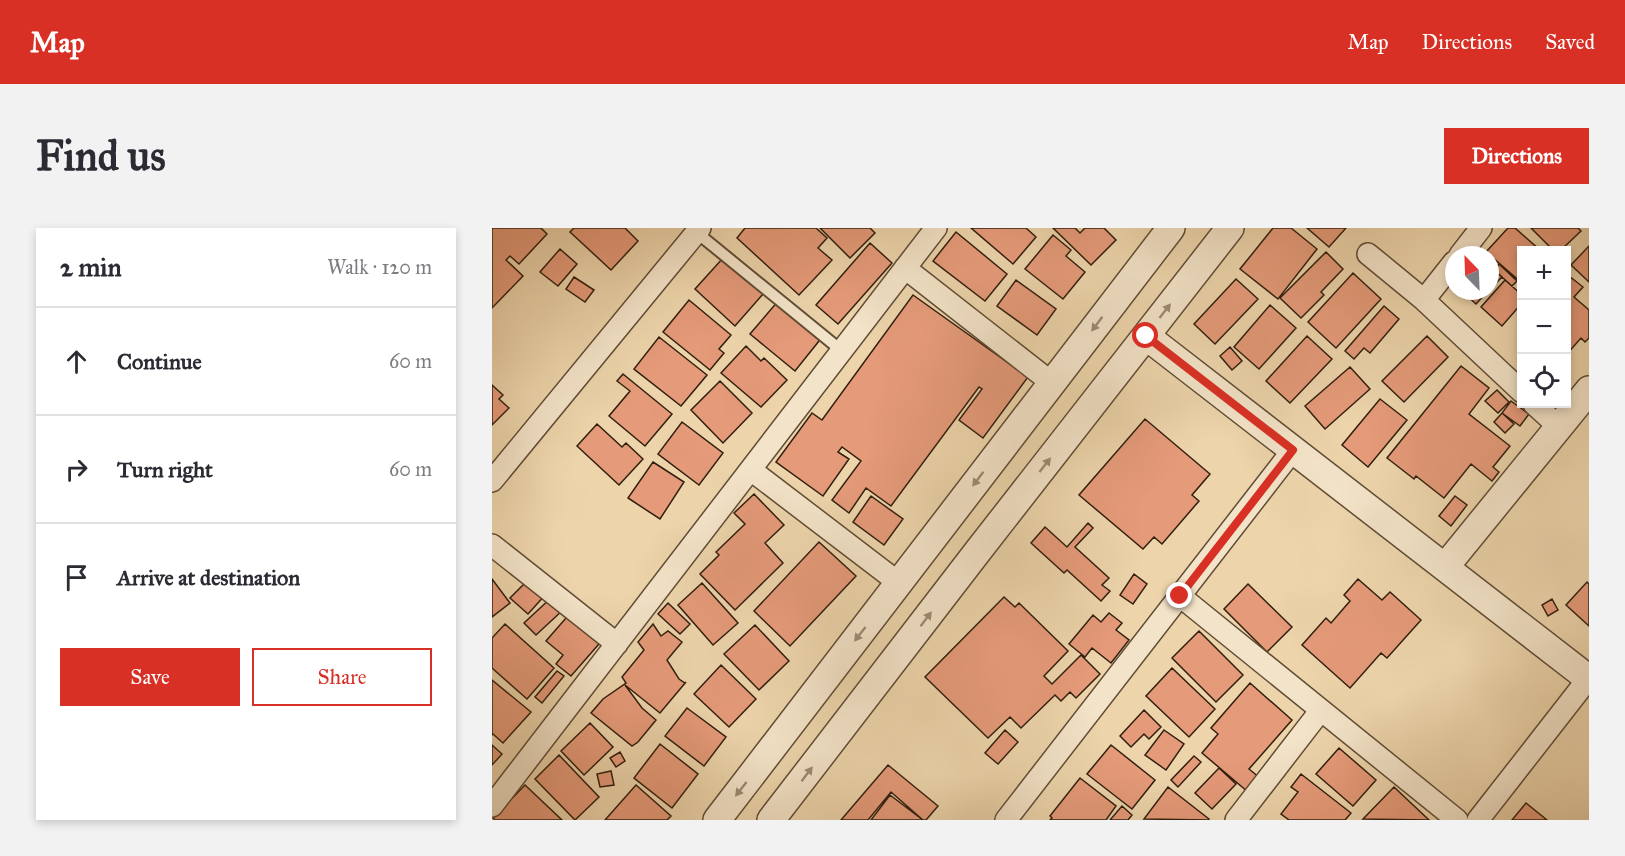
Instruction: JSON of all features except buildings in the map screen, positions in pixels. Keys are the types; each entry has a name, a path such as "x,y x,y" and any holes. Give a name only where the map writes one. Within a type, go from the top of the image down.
{"street":[{"path":"492,807 936,228"},
{"path":"717,820 1171,228"},
{"path":"771,820 1230,228"},
{"path":"1467,246 1481,228"},
{"path":"492,480 698,230"},
{"path":"1368,254 1424,300 1517,388"},
{"path":"905,268 1052,383"},
{"path":"1424,300 1445,273"},
{"path":"1146,336 1589,679 1479,820"},
{"path":"1445,567 1589,390"},
{"path":"1538,408 1559,427"},
{"path":"1006,820 1293,450"},
{"path":"751,470 899,584"},
{"path":"492,545 617,644"},
{"path":"1180,596 1457,820"},
{"path":"1236,820 1321,710"}],"lane":[{"path":"698,230 842,351"}],"route":[{"path":"1146,336 1293,450 1180,596"}]}
